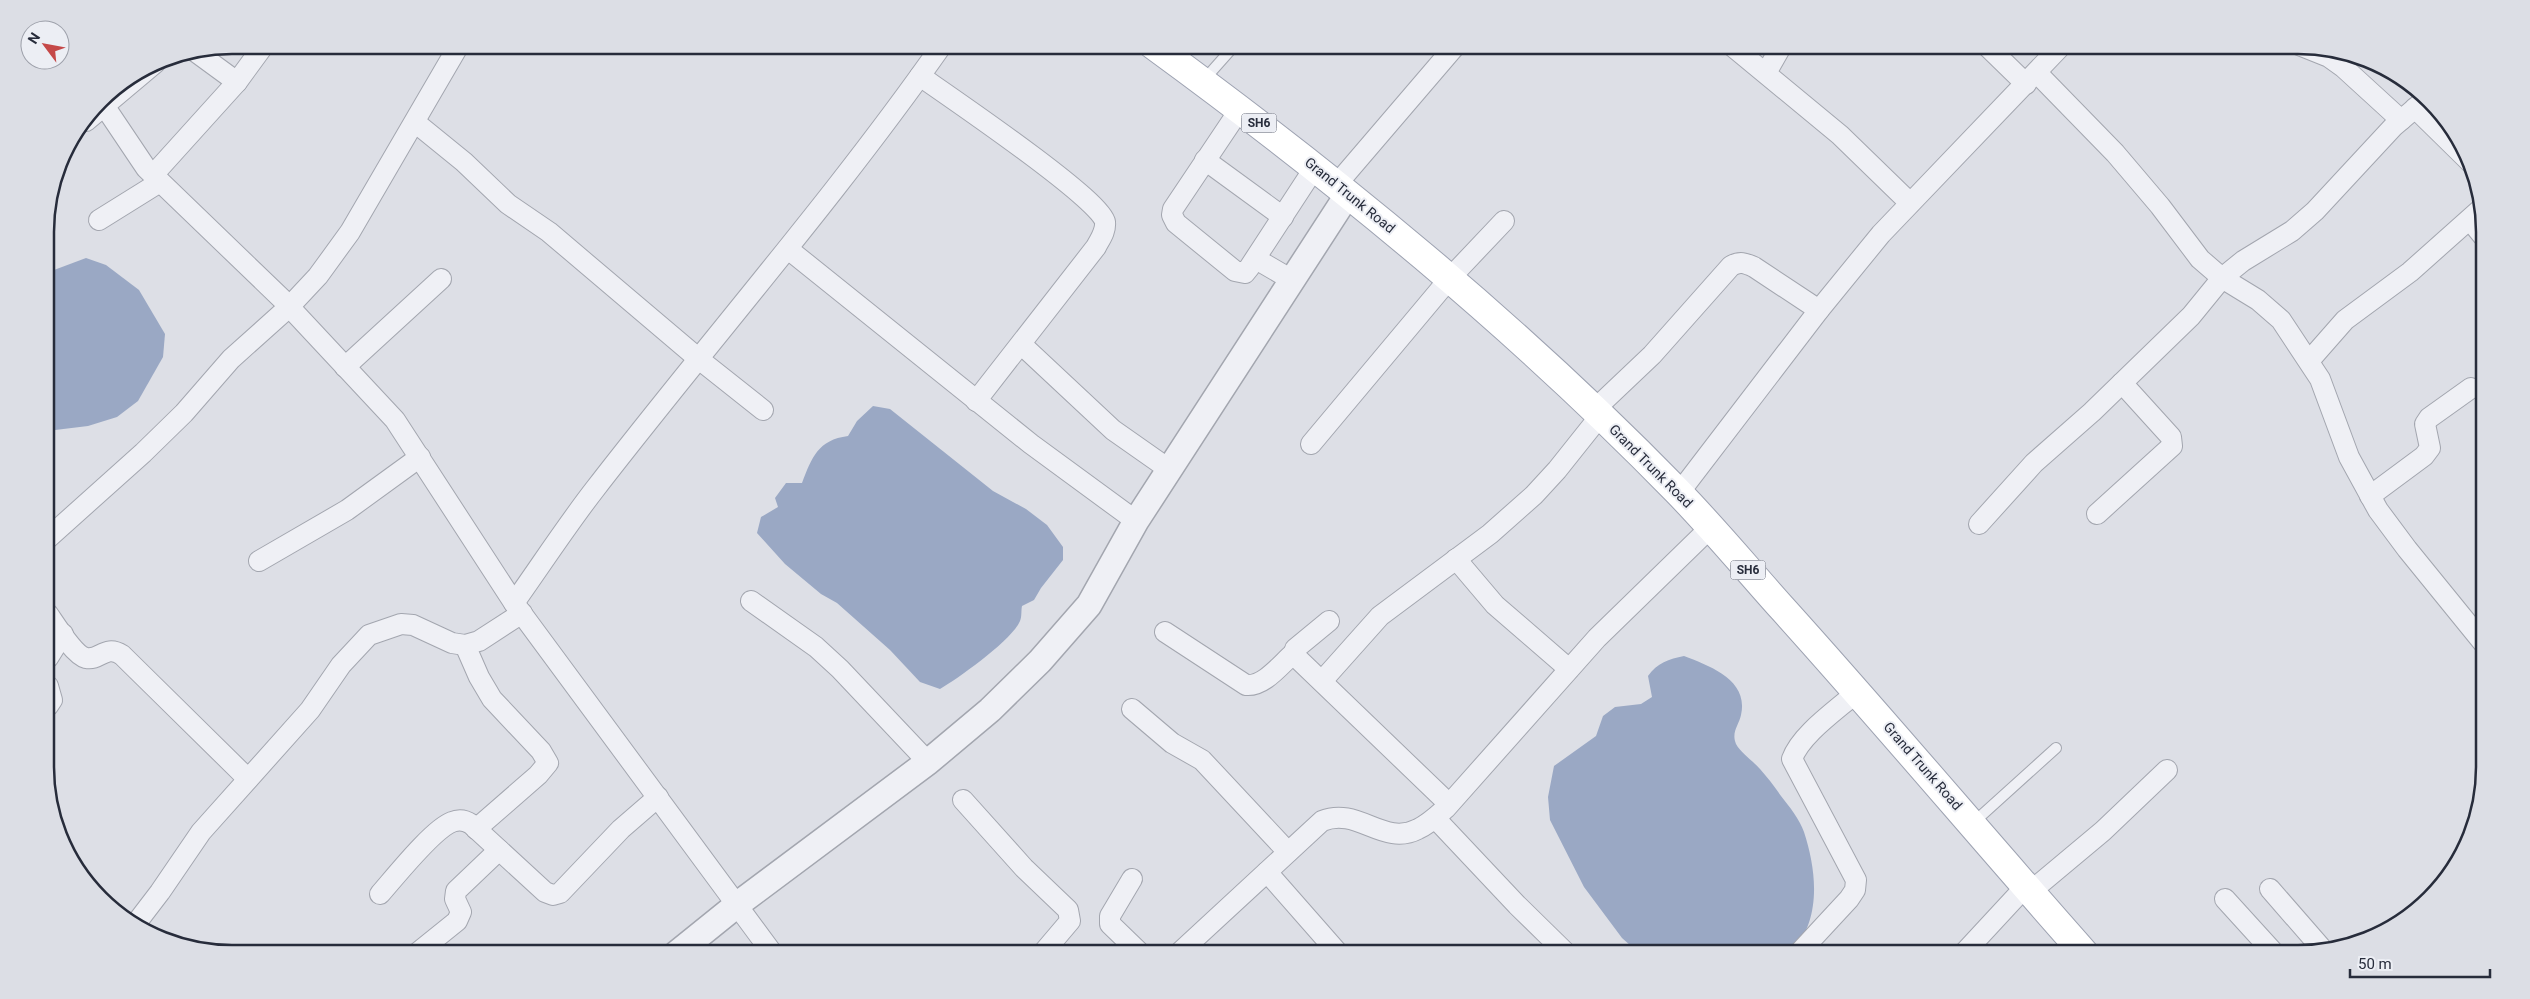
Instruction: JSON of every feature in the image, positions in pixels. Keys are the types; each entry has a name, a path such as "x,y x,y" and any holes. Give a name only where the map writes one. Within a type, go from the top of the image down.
{"main road":[{"name":"Grand Trunk Road","path":"1166,54 1315,167 1512,331 1679,493 1858,692 2077,945"}],"street":[{"path":"99,220 157,178 237,82 257,54"},
{"path":"54,533 143,453 184,413 231,360 289,307 318,276 350,232 416,123 455,54"},
{"path":"139,919 201,832 310,710 356,647 370,635 401,624 412,625 452,643 466,645 479,641 518,608 596,488 700,360 882,129 936,54"},
{"path":"687,945 738,904 928,762 990,710 1040,661 1089,605 1136,520 1292,280 1356,200 1450,54"},
{"path":"1742,54 1840,135 1910,203"},
{"path":"1766,73 1777,54"},
{"path":"1998,54 2031,78 2115,153 2160,206 2200,259 2222,278 2271,310 2281,320 2320,379 2349,457 2370,496 2406,549 2476,629"},
{"path":"1679,493 1819,310 1910,203 2054,54"},
{"path":"202,56 237,82"},
{"path":"2326,56 2414,109 2455,148"},
{"path":"920,76 988,123 1068,185 1100,211 1105,222 1104,233 1096,247 976,400"},
{"path":"105,107 157,178 289,307 395,420 518,608 764,941"},
{"path":"1240,109 1173,209 1173,219 1235,271 1245,273 1256,259 1315,167"},
{"path":"1979,524 2034,463 2192,316 2222,278 2243,261 2292,231 2414,109"},
{"path":"416,123 449,149 508,204 556,238 700,360 763,410"},
{"path":"1205,160 1283,217"},
{"path":"2309,361 2344,320 2410,272 2476,215"},
{"path":"1311,444 1450,278 1504,221"},
{"path":"788,249 1031,444 1136,520"},
{"path":"1256,259 1292,280"},
{"path":"1322,681 1380,616 1490,534 1534,495 1557,470 1597,413 1731,266 1744,262 1754,267 1819,310"},
{"path":"345,367 441,279"},
{"path":"1020,344 1113,430 1170,470"},
{"path":"2097,514 2172,446 2171,437 2122,383"},
{"path":"2370,496 2424,456 2430,448 2425,424 2471,388"},
{"path":"259,561 347,510 420,457"},
{"path":"1188,945 1322,821 1333,816 1344,816 1386,832 1402,834 1417,830 1435,818 1569,669 1710,528"},
{"path":"1456,559 1495,605 1569,669"},
{"path":"751,601 803,637 840,669 928,762"},
{"path":"1165,632 1246,685 1253,686 1294,653 1295,649 1329,621"},
{"path":"54,622 84,658 110,650 122,655 248,779"},
{"path":"54,648 63,634"},
{"path":"466,645 479,677 492,698 541,751 548,763 538,775 476,829"},
{"path":"1294,653 1449,804"},
{"path":"1806,945 1849,899 1854,890 1856,880 1792,759 1795,750 1804,740 1858,692"},
{"path":"1132,709 1172,743 1202,760 1288,852"},
{"path":"1972,945 2028,889 2103,831 2167,770"},
{"path":"380,894 437,832 450,822 466,821 545,892 553,895 560,893 621,829 658,797"},
{"path":"963,800 1024,868 1068,910 1070,921 1050,945"},
{"path":"1435,818 1517,905 1558,945"},
{"path":"427,945 457,921 461,912 455,899 456,891 499,850"},
{"path":"1267,872 1331,945"},
{"path":"1132,879 1110,916 1110,924 1132,945"},
{"path":"2270,890 2318,944"},
{"path":"2225,899 2267,945"}],"lane":[{"path":"1203,81 1228,54"},
{"path":"1972,824 2056,748"}],"water":[{"path":"86,258 106,265 139,290 165,334 163,357 138,401 117,417 88,426 54,430 54,270"},
{"path":"873,406 890,409 993,491 1026,509 1047,525 1063,547 1063,560 1034,600 1022,606 1021,619 1015,629 984,658 940,689 920,682 890,650 837,603 821,594 785,564 757,533 761,517 778,507 775,498 786,483 802,483 809,465 818,451 830,441 848,436 857,421"},
{"path":"1684,656 1716,670 1733,684 1739,692 1742,703 1741,715 1734,736 1736,744 1771,782 1794,813 1804,832 1812,863 1814,896 1808,927 1797,945 1630,945 1622,938 1584,887 1550,820 1548,797 1554,766 1596,736 1603,716 1615,707 1641,704 1652,697 1648,676 1655,668"}]}
